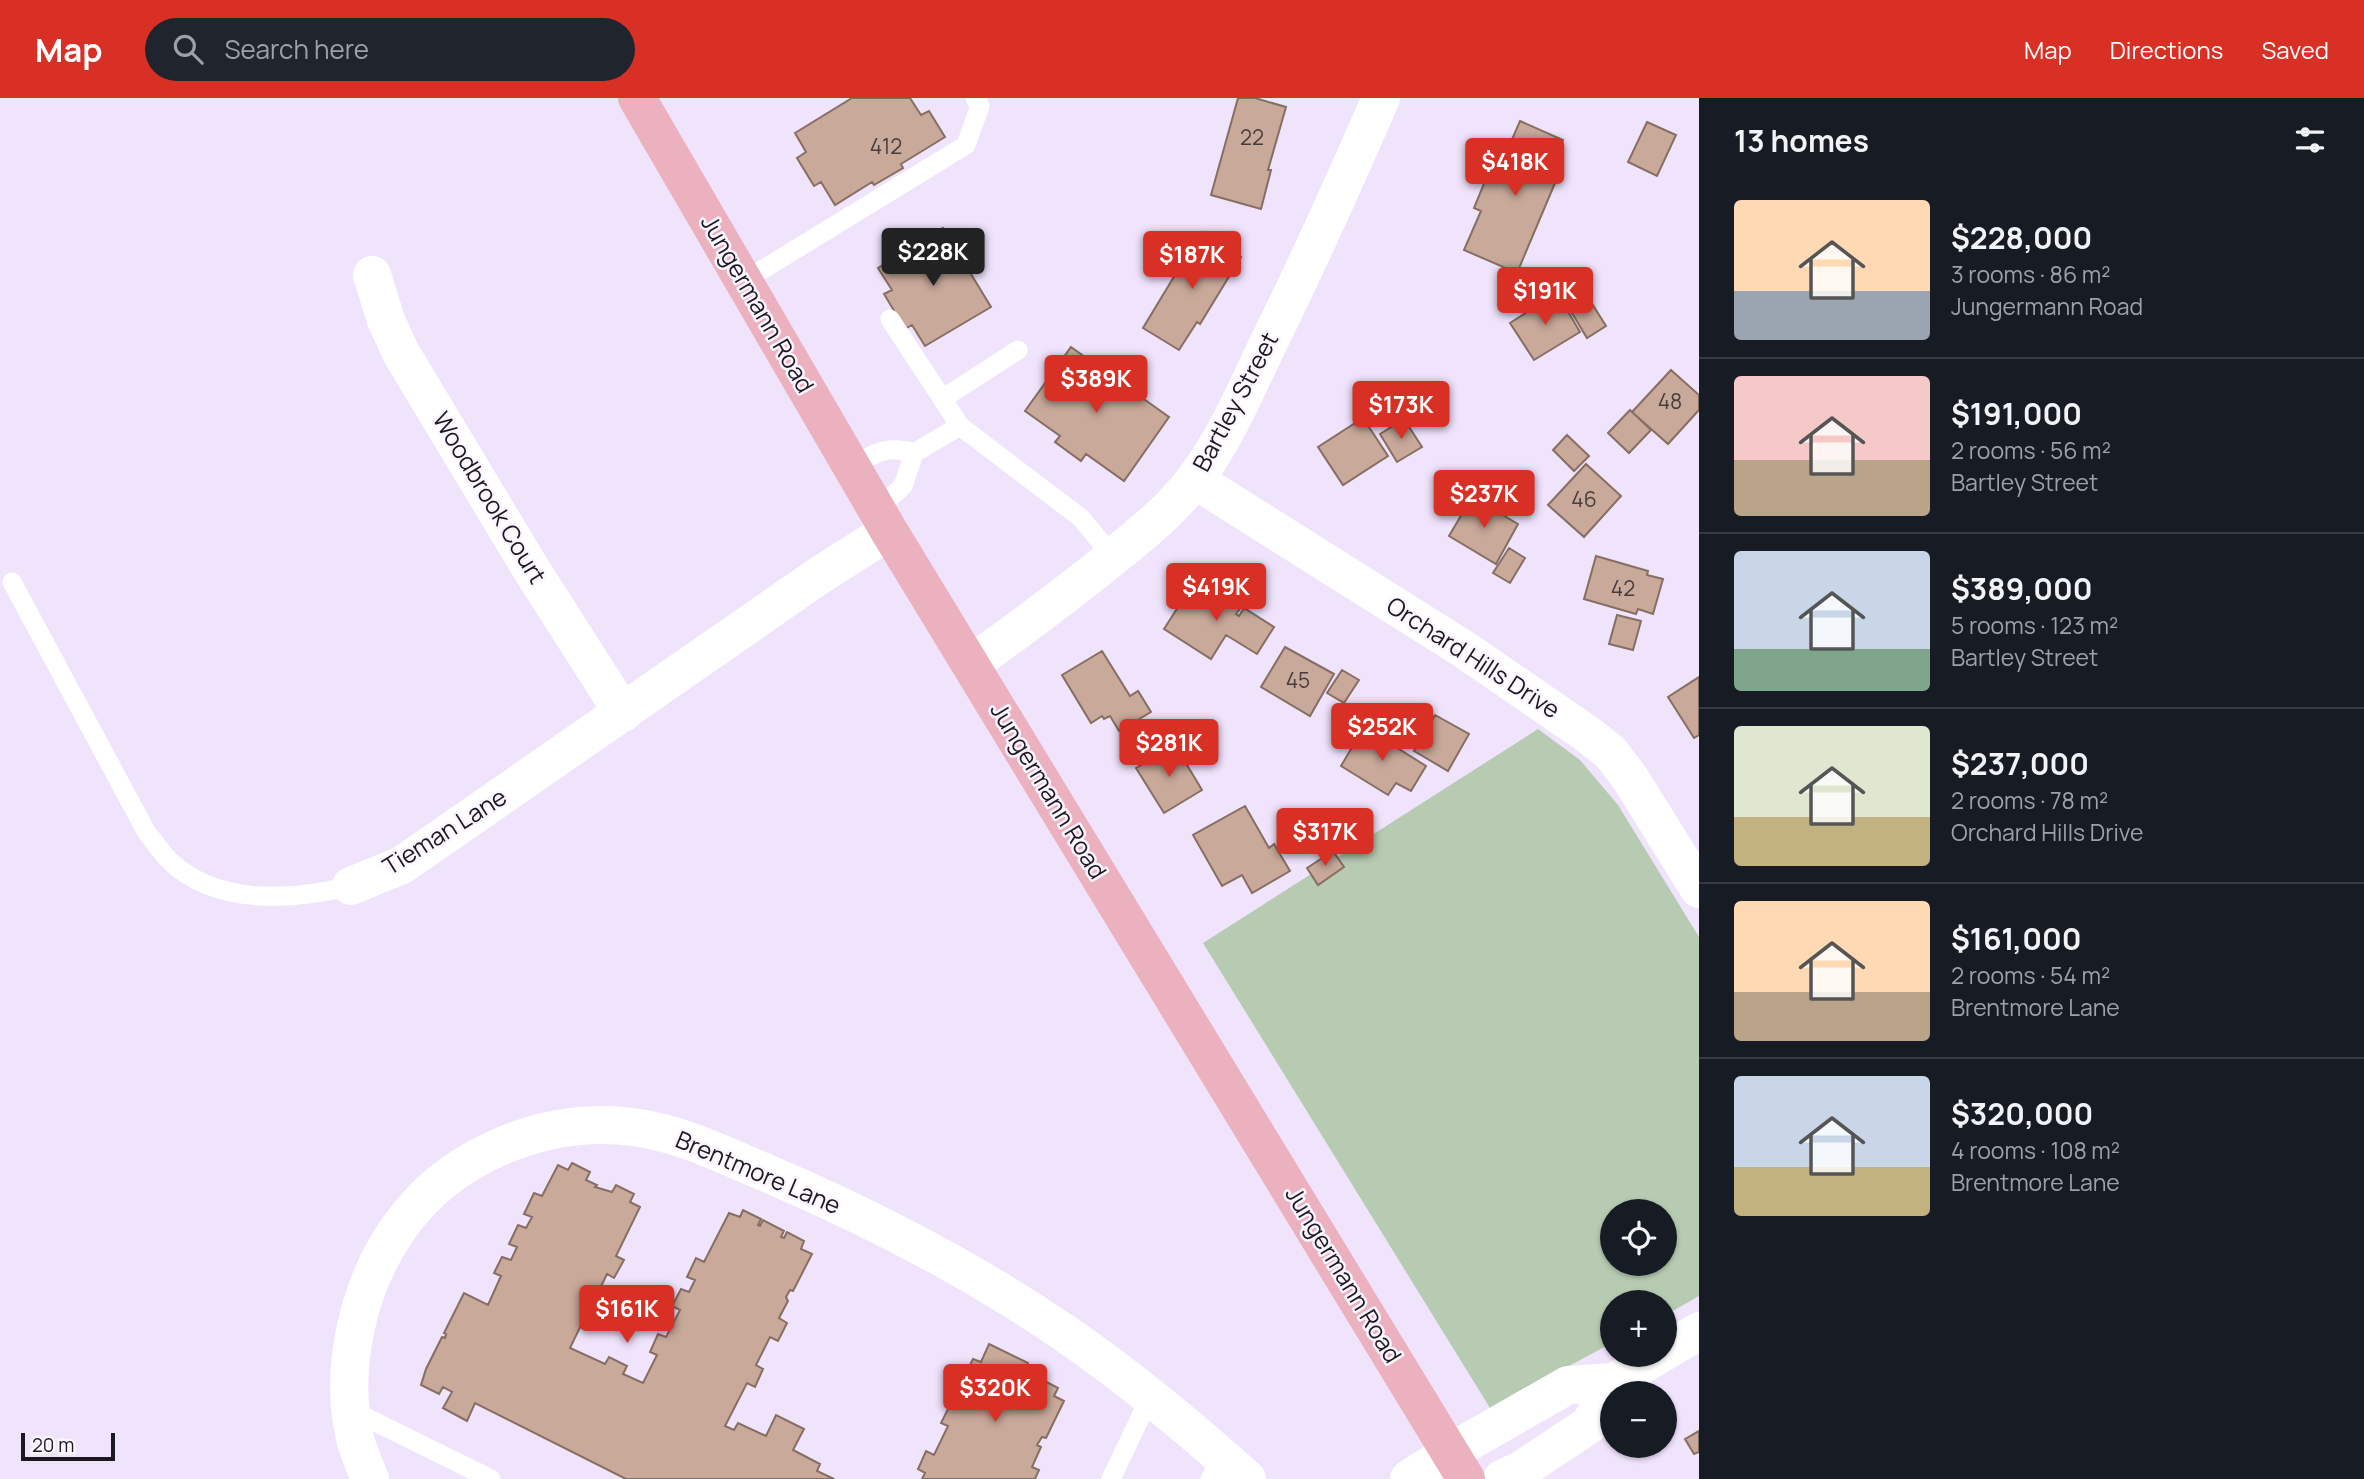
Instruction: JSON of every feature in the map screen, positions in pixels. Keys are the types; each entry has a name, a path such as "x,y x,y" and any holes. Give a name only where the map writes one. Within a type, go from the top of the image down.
{"main road":[{"name":"Jungermann Road","path":"637,98 883,520 1458,1466"}],"street":[{"name":"Bartley Street","path":"970,664 1034,620 1113,557 1167,511 1195,480 1219,445 1259,363 1381,98"},
{"name":"Woodbrook Court","path":"372,275 386,320 401,354 523,557 623,713"},
{"name":"Orchard Hills Drive","path":"1195,480 1465,650 1610,752 1630,778 1699,889"},
{"name":"Tieman Lane","path":"351,886 402,865 623,713 817,577 883,520"},
{"name":"Brentmore Lane","path":"370,1479 355,1439 350,1364 361,1308 384,1248 408,1214 454,1172 500,1146 547,1130 588,1125 634,1127 691,1141 815,1194 971,1273 1067,1335 1150,1397 1226,1471"},
{"path":"1677,1344 1699,1331"},
{"path":"1616,1381 1639,1367"},
{"path":"1409,1479 1458,1466 1568,1385 1600,1383"},
{"path":"1502,1479 1521,1470 1590,1425 1600,1407"}],"lane":[{"path":"744,281 966,145 979,106 975,98"},
{"path":"890,319 960,426 1081,518 1113,557"},
{"path":"942,398 1018,350"},
{"path":"883,520 903,486 914,453 960,426"},
{"path":"851,466 880,450 898,448 914,453"},
{"name":"Tieman Lane","path":"12,582 147,833 170,862 190,877 229,892 287,898 351,886"},
{"path":"1111,1479 1150,1397"},
{"path":"351,1410 491,1479"}],"green space":[{"path":"1538,729 1580,760 1618,805 1699,937 1699,1296 1677,1309 1677,1290 1600,1290 1600,1349 1490,1408 1203,943"}],"building":[{"path":"852,98 910,98 921,115 929,111 945,137 901,164 903,168 874,185 872,182 835,205 821,182 814,186 797,158 806,152 795,133"},
{"path":"1238,98 1255,98 1286,107 1268,170 1271,170 1261,209 1211,195"},
{"path":"1520,121 1563,140 1549,172 1558,176 1517,273 1464,250 1481,211 1474,208 1492,164 1500,167"},
{"path":"1647,122 1676,135 1657,176 1628,162"},
{"path":"943,228 991,307 925,346 912,325 905,329 884,294 892,290 878,268"},
{"path":"1201,232 1241,257 1200,324 1197,322 1179,350 1143,328"},
{"path":"1557,293 1580,332 1534,360 1510,323"},
{"path":"1591,302 1606,326 1587,338 1572,313"},
{"path":"1071,347 1169,417 1124,481 1086,454 1081,461 1055,442 1060,436 1025,411"},
{"path":"1671,370 1699,395 1699,410 1668,444 1632,412"},
{"path":"1630,410 1651,430 1629,453 1608,433"},
{"path":"1363,418 1388,456 1343,485 1318,447"},
{"path":"1404,419 1422,447 1397,462 1380,434"},
{"path":"1567,435 1589,456 1574,471 1553,450"},
{"path":"1586,464 1621,496 1584,537 1548,505"},
{"path":"1472,497 1518,524 1496,564 1449,536"},
{"path":"1509,548 1525,558 1510,583 1493,573"},
{"path":"1596,556 1648,571 1647,575 1663,579 1653,614 1638,609 1636,614 1584,599"},
{"path":"1191,587 1206,597 1213,587 1242,606 1236,614 1239,616 1244,608 1274,627 1257,654 1226,635 1211,659 1164,629"},
{"path":"1617,615 1641,621 1633,650 1609,644"},
{"path":"1285,647 1334,674 1310,716 1261,687"},
{"path":"1102,651 1130,696 1138,691 1151,712 1119,731 1110,716 1104,719 1102,716 1091,723 1062,675"},
{"path":"1342,670 1359,680 1344,703 1327,693"},
{"path":"1699,677 1699,735 1694,738 1668,697"},
{"path":"1435,715 1469,734 1448,771 1414,751"},
{"path":"1364,727 1426,766 1411,791 1396,783 1388,795 1341,766"},
{"path":"1175,745 1202,790 1164,813 1136,768"},
{"path":"1245,806 1269,848 1274,844 1290,871 1252,893 1242,875 1222,886 1193,835"},
{"path":"1333,851 1344,867 1318,885 1307,868"},
{"path":"572,1163 590,1172 586,1180 597,1185 595,1187 612,1192 616,1185 634,1194 630,1202 640,1207 616,1256 624,1260 614,1278 607,1274 594,1301 601,1305 592,1323 584,1319 570,1348 605,1364 609,1357 627,1366 623,1374 643,1383 657,1355 650,1352 658,1334 666,1337 680,1310 672,1306 681,1289 689,1292 695,1280 687,1277 696,1258 704,1262 729,1213 740,1217 743,1210 761,1219 758,1225 760,1226 763,1220 784,1231 781,1237 784,1238 787,1232 804,1241 801,1249 812,1254 793,1291 790,1290 786,1297 788,1301 779,1318 787,1323 778,1341 770,1337 756,1365 763,1369 755,1387 747,1383 725,1426 734,1430 738,1423 766,1436 776,1415 804,1429 793,1450 820,1464 817,1471 834,1479 626,1479 475,1403 467,1421 443,1408 452,1392 443,1387 439,1394 421,1385 426,1369 442,1337 445,1338 444,1333 464,1293 488,1305 501,1276 494,1273 502,1257 511,1260 517,1247 509,1244 518,1225 526,1228 532,1217 524,1214 534,1193 542,1196 558,1165 568,1170"},
{"path":"989,1344 1028,1363 1020,1381 1037,1387 1041,1379 1058,1388 1054,1396 1064,1401 1046,1438 1042,1437 1037,1445 1041,1447 1032,1467 1039,1470 1035,1479 922,1479 925,1473 918,1469 926,1451 934,1455 948,1426 941,1423 950,1405 957,1408 971,1380 964,1376 973,1359 981,1362"},
{"path":"1699,1431 1699,1452 1694,1454 1685,1439"}]}
